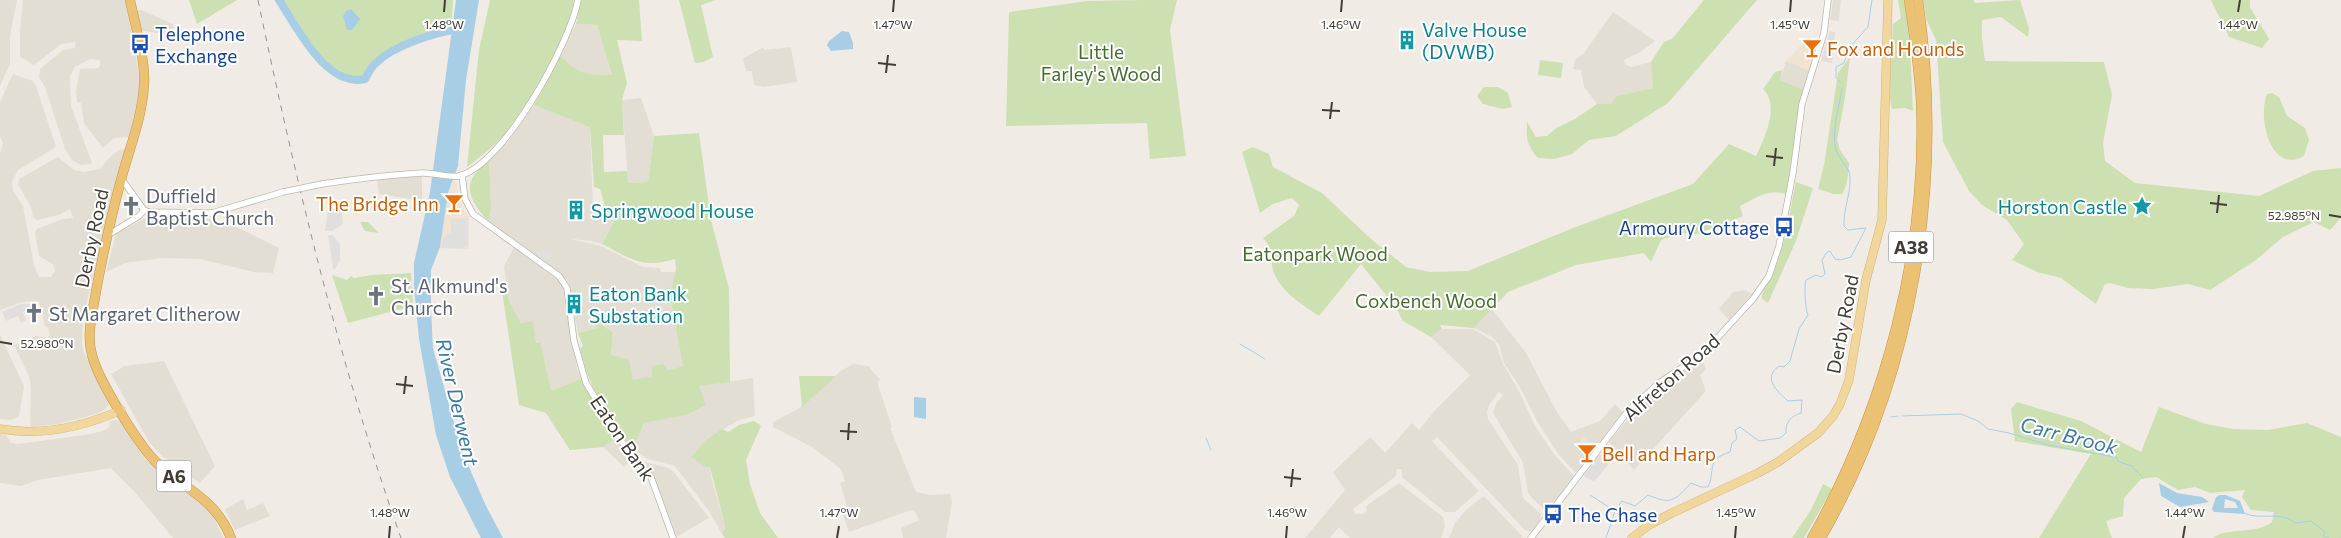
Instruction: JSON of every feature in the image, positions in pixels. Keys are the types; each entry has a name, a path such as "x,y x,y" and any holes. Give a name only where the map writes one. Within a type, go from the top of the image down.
{"highway":[{"name":"Derby Road","path":"130,0 144,77 140,116 108,235 91,320 90,343 94,362 148,453 164,468 205,499 221,518 231,538"},
{"name":"A38","path":"1812,538 1840,484 1860,437 1891,347 1905,288 1916,219 1921,103 1918,58 1909,0"},
{"name":"A38","path":"1821,538 1846,490 1868,440 1899,348 1913,289 1924,218 1928,159 1927,86 1918,0"}],"main road":[{"name":"Derby Road","path":"1632,538 1649,525 1672,513 1758,474 1778,462 1823,428 1840,404 1849,380 1866,280 1882,220 1888,0"},
{"path":"0,429 25,432 60,429 86,423 121,410"}],"street":[{"path":"144,210 196,214 212,213 276,194 322,184 425,173 459,176 486,158 503,142 527,109 568,35 578,0"},
{"name":"Alfreton Road","path":"1531,538 1628,411 1659,383 1695,359 1710,346 1753,298 1769,276 1779,246 1793,173 1802,104 1824,33 1828,0"},
{"name":"Eaton Bank","path":"459,176 470,210 558,276 565,284 572,317 574,342 584,377 627,450 651,477 674,538"},
{"path":"122,178 144,210"},
{"path":"108,235 140,216 144,210"}],"shaded area":[{"path":"0,0 17,0 10,36 10,64 0,86"},
{"path":"23,0 126,0 140,81 138,100 129,137 114,138 103,148 84,123 81,103 77,102 76,92 80,69 98,68 100,60 90,59 75,67 70,77 71,106 92,163 81,165 72,160 65,149 45,87 39,77 40,69 63,50 75,48 76,42 61,44 34,65 20,57"},
{"path":"1833,0 1841,0 1839,21 1830,20"},
{"path":"141,10 173,24 174,36 139,30 135,11"},
{"path":"1613,12 1655,41 1640,52 1624,60 1625,64 1631,67 1651,62 1653,88 1618,96 1611,104 1597,104 1584,87 1581,70 1573,69 1575,60 1584,53"},
{"path":"576,24 597,25 612,75 577,72 560,56"},
{"path":"1830,31 1835,32 1832,63 1821,61"},
{"path":"1812,40 1820,41 1811,71 1786,61 1800,46"},
{"path":"764,47 764,50 791,47 797,82 764,87 754,85 752,71 746,71 743,58"},
{"path":"1786,61 1811,71 1804,90 1780,80"},
{"path":"13,74 33,81 36,86 56,147 18,170 12,182 13,191 23,206 34,265 39,277 51,277 55,271 53,264 39,256 35,233 37,229 63,219 73,218 70,209 59,215 37,220 33,217 31,207 18,184 19,179 58,157 74,170 84,172 100,169 119,150 125,149 83,317 82,344 84,353 110,401 109,405 101,412 89,416 59,424 30,427 31,388 29,376 14,345 36,336 47,338 50,335 48,328 45,326 39,301 22,302 0,310 0,153 3,143 0,137 0,102"},
{"path":"641,98 654,136 648,182 628,183 622,100"},
{"path":"534,105 590,126 593,208 618,213 602,244 571,239 601,246 643,267 660,268 661,272 676,272 670,297 683,366 668,370 652,366 652,376 633,381 611,355 613,332 603,326 607,311 597,328 578,333 568,281 489,222 491,209 489,160 507,143"},
{"path":"422,175 422,201 379,194 377,180"},
{"path":"454,181 456,182 462,208 469,216 469,249 439,248 448,193"},
{"path":"328,208 342,208 343,224 332,231 325,231"},
{"path":"149,216 201,217 239,228 279,248 273,273 254,272 200,259 162,258 125,263 106,272 116,234"},
{"path":"468,218 468,246 465,246 464,249 441,248 443,237 446,237 447,233 451,233 451,219"},
{"path":"328,235 333,235 340,245 340,260 335,269 333,269"},
{"path":"514,247 558,279 565,289 577,369 599,412 633,459 624,467 603,447 570,450 546,413 539,342 526,344 521,323 508,297 504,266"},
{"path":"551,251 552,257 547,264 536,256 538,252"},
{"path":"1745,290 1752,294 1729,320 1719,309 1733,292"},
{"path":"21,304 31,304 32,308 23,312 26,321 21,323 18,316 6,321 2,312"},
{"path":"1492,309 1526,353 1558,414 1571,432 1600,421 1615,404 1623,412 1595,448 1584,439 1578,444 1590,455 1576,473 1559,455 1537,421 1521,389 1504,363 1499,344 1492,337 1474,328"},
{"path":"1439,329 1473,329 1495,342 1503,364 1519,391 1535,426 1554,454 1574,476 1547,512 1532,498 1528,492 1523,463 1493,413 1496,404 1503,395 1499,392 1489,405 1488,419 1518,465 1523,498 1541,514 1540,520 1532,532 1525,530 1437,437 1432,441 1479,491 1455,512 1445,512 1402,477 1402,469 1397,469 1396,476 1353,509 1356,514 1363,514 1367,511 1366,506 1399,483 1443,517 1445,526 1441,538 1350,538 1339,527 1330,538 1305,538 1345,490 1333,472 1370,437 1385,453 1412,423 1419,430 1437,408 1470,375 1431,337"},
{"path":"0,335 24,386 19,417 11,420 0,419"},
{"path":"1702,358 1706,370 1700,375 1706,391 1634,470 1609,442 1647,396"},
{"path":"164,361 215,466 200,483 162,456 149,442 111,374 125,366"},
{"path":"854,364 868,366 880,380 877,382 892,427 890,428 916,492 930,495 951,494 952,502 946,538 903,538 901,528 919,520 915,512 911,510 849,532 841,509 847,506 840,483 845,481 841,469 812,447 773,427 773,422 798,409 842,370"},
{"path":"753,378 755,416 737,421 706,440 712,481 724,521 725,528 722,534 709,511 675,466 648,459 633,449 644,423 698,386"},
{"path":"116,420 121,422 145,459 210,509 223,538 173,538 135,492 111,468 38,480 21,486 0,483 0,434 6,435 11,443 19,444 91,434 105,430 109,427 110,421"},
{"path":"1584,438 1595,448 1590,455 1578,444"},
{"path":"1603,454 1609,459 1607,462 1609,464 1594,482 1584,476 1599,455"},
{"path":"642,461 673,471 709,518 676,537 656,483"},
{"path":"1484,496 1523,538 1449,538 1455,523 1466,510"},
{"path":"243,499 247,510 263,503 270,516 235,530 225,509"}],"green space":[{"path":"189,0 237,0 197,24"},
{"path":"282,0 453,0 451,27 414,39 389,51 369,68 363,78 337,69 326,60 305,36"},
{"path":"490,0 574,0 571,15 555,53 521,112 496,143 467,167 479,50"},
{"path":"581,0 639,0 642,41 617,40 627,83 622,100 624,135 603,135 604,172 627,171 628,183 648,182 654,136 699,133 711,220 729,289 730,382 699,386 706,405 685,415 644,423 633,449 615,427 600,402 588,376 580,349 583,346 578,333 597,328 594,314 607,310 603,326 613,332 611,355 629,360 633,380 652,376 652,366 663,364 668,370 683,366 670,297 676,269 675,259 664,262 645,263 629,258 602,244 618,213 606,210 600,189 594,187 590,127 534,105 560,56 583,73 612,75 597,25 576,24"},
{"path":"679,0 716,0 701,5 713,57 704,62 695,63"},
{"name":"Little Farley's Wood","path":"1177,0 1170,30 1186,156 1150,159 1147,123 1006,126 1009,12 1088,1"},
{"path":"1704,0 1757,0 1668,103 1616,136 1589,140 1572,154 1554,159 1538,158 1528,142 1527,122 1536,137 1547,136 1556,128 1575,119 1597,104 1611,104 1617,96 1653,88 1651,62 1664,42 1672,39"},
{"path":"1898,0 1904,0 1908,28 1913,111 1905,108 1892,109 1889,94 1893,24 1901,18"},
{"path":"1923,0 1973,0 1975,3 2020,0 2029,28 2028,37 2001,17 1982,20 1985,61 2104,62 2112,95 2103,143 2105,161 2135,183 2259,196 2313,171 2341,168 2341,218 2330,230 2314,222 2283,237 2256,260 2210,290 2188,284 2153,289 2128,288 2110,283 2105,284 2096,304 2061,278 2037,272 2012,260 2024,244 2007,220 1982,205 1969,191 1943,142 1936,40 1926,19"},
{"path":"2211,0 2250,0 2250,7 2269,39 2262,48 2229,37"},
{"path":"1850,57 1837,140 1840,150 1849,163 1848,175 1842,194 1833,194 1818,189 1824,165 1838,73"},
{"path":"1540,60 1563,63 1561,78 1538,75"},
{"name":"Coxbench Wood","path":"1782,70 1780,80 1804,90 1786,194 1767,193 1740,206 1743,216 1697,234 1682,233 1661,240 1651,262 1644,253 1576,265 1508,292 1474,328 1440,325 1442,328 1431,337 1403,321 1395,306 1361,264 1319,316 1286,291 1276,278 1270,249 1263,238 1294,216 1299,205 1292,198 1273,204 1260,213 1242,152 1253,147 1269,154 1273,167 1322,193 1371,239 1406,267 1430,272 1468,271 1573,228 1693,184 1729,144 1756,156 1767,131 1771,112 1768,96 1763,89 1775,72"},
{"path":"1484,87 1498,87 1508,93 1512,107 1503,109 1483,104 1477,96"},
{"path":"2272,93 2279,97 2287,116 2305,128 2309,140 2304,156 2293,160 2283,158 2275,151 2269,141 2264,116 2264,104 2267,94"},
{"path":"489,160 491,209 489,222 481,213 471,195 470,183 478,170"},
{"path":"1796,182 1813,188 1796,241 1768,303 1762,299 1762,296 1777,263 1786,233"},
{"path":"360,222 368,222 379,233 365,231"},
{"path":"411,273 413,306 348,323 332,275 347,280 351,276 354,278"},
{"path":"507,290 509,300 521,323 533,321 536,343 540,342 551,391 581,379 616,438 603,447 570,450 546,413 519,405 502,291"},
{"path":"799,376 836,376 802,407"},
{"path":"2017,402 2081,421 2141,452 2159,407 2206,424 2233,429 2268,430 2307,423 2341,437 2341,538 2213,538 2225,533 2265,526 2272,522 2274,512 2251,510 2242,497 2245,490 2210,493 2195,487 2178,490 2156,477 2141,479 2124,498 2123,516 2106,521 2112,538 2039,538 2091,454 2015,441 2011,409"},
{"path":"754,421 761,426 746,460 750,484 760,513 778,538 725,538 722,534 725,528 724,521 710,467 706,467 691,457 706,440 722,429 728,432 739,425"},
{"path":"1823,484 1832,489 1804,538 1792,538 1811,510"}],"water":[{"path":"456,0 479,0 466,80 458,166 448,193 440,247 431,270 433,348 462,451 486,506 503,538 481,538 450,477 436,435 419,339 414,287 414,263 430,192"},
{"path":"351,9 360,19 352,30 347,30 343,16 346,11"},
{"path":"842,31 849,32 853,49 831,51 827,45 829,41"},
{"path":"914,397 926,398 926,419 914,417"},
{"path":"2159,483 2177,493 2202,497 2209,502 2180,507 2161,496"},
{"path":"2226,495 2240,501 2245,514 2214,512 2212,509 2216,497","holes":["2225,499 2235,502 2238,508 2224,508"]}],"waterway":[{"path":"279,0 314,53 325,65 338,74 351,79 365,79 376,63 404,45 438,33 458,29"},
{"path":"1841,83 1836,78 1836,67 1844,63 1849,48 1868,27 1872,0"},
{"path":"1606,538 1615,511 1622,501 1635,506 1648,495 1662,500 1672,500 1691,483 1701,487 1708,487 1714,462 1717,458 1730,452 1732,443 1737,439 1735,430 1740,427 1759,441 1780,438 1786,433 1789,420 1801,413 1802,400 1788,401 1776,389 1771,380 1772,375 1779,366 1784,367 1790,361 1799,329 1808,315 1805,297 1806,280 1816,275 1821,277 1825,274 1822,260 1827,252 1830,251 1835,259 1840,260 1851,257 1866,228 1848,230 1844,226 1850,173 1836,150 1834,135 1842,89"},
{"path":"1240,344 1265,359"},
{"name":"Carr Brook","path":"1902,416 1961,414 1978,421 1988,429 2009,433 2048,445 2116,457 2119,462 2132,466 2143,478"},
{"name":"Carr Brook","path":"1891,417 1898,416"},
{"path":"1206,438 1211,450"},
{"path":"1590,495 1615,511"},
{"name":"Carr Brook","path":"2244,513 2257,516 2283,517 2295,523 2311,521 2325,532 2323,536 2329,538"}],"railway":[{"path":"258,0 321,272 358,406 401,538"}],"place":[{"name":"Valve House (DVWB)","path":"1407,40"},
{"name":"Telephone Exchange","path":"140,44"},
{"name":"Fox and Hounds","path":"1812,48"},
{"name":"The Bridge Inn","path":"454,203"},
{"name":"Duffield Baptist Church","path":"131,206"},
{"name":"Horston Castle","path":"2142,206"},
{"name":"Springwood House","path":"576,210"},
{"name":"Armoury Cottage","path":"1784,227"},
{"name":"St. Alkmund's Church","path":"376,296"},
{"name":"Eaton Bank Substation","path":"574,304"},
{"name":"St Margaret Clitherow","path":"34,313"},
{"name":"Bell and Harp","path":"1587,453"},
{"name":"The Chase","path":"1553,514"}],"park label":[{"name":"Eatonpark Wood","path":"1315,253"}],"water label":[{"name":"River Derwent","path":"458,402"}]}
